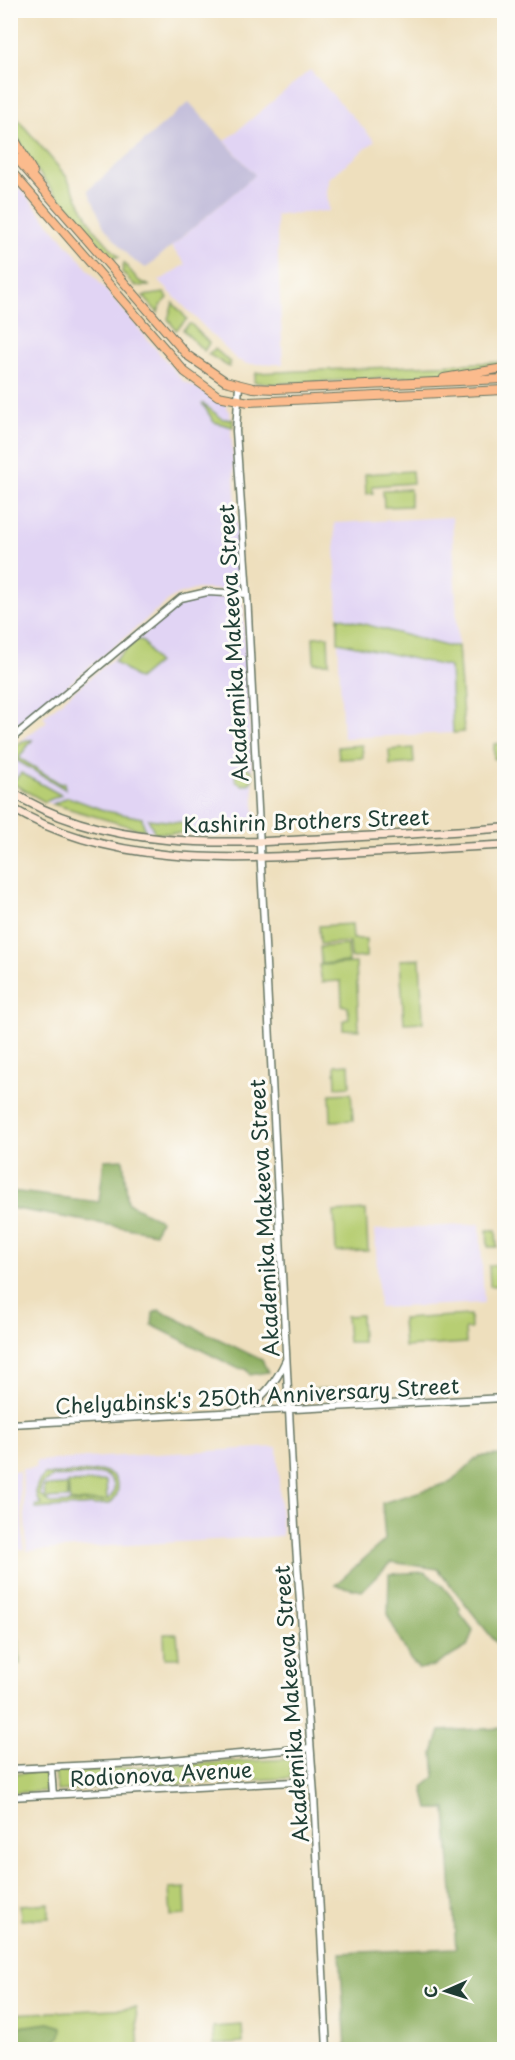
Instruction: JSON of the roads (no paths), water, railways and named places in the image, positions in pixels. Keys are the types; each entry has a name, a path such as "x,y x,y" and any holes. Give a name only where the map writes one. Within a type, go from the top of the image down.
{"main road":[{"path":"10,131 40,186"},
{"path":"10,151 188,355 225,381 276,389 504,379"},
{"path":"10,170 180,367 218,396 236,400 273,402 504,390"},
{"path":"421,383 504,368"},
{"name":"Kashirin Brothers Street","path":"10,791 42,808 69,818 151,839 260,842 504,828"},
{"name":"Kashirin Brothers Street","path":"10,807 32,819 80,837 129,850 199,857 260,858 504,845"}],"street":[{"name":"Akademika Makeeva Street","path":"239,385 236,400 236,431 247,594 287,1357 327,2049"},
{"path":"10,740 170,605 199,592 247,594"},
{"path":"243,1411 266,1395 276,1382 287,1357"},
{"name":"Chelyabinsk's 250th Anniversary Street","path":"10,1424 504,1398"},
{"name":"Rodionova Avenue","path":"10,1769 310,1748"},
{"path":"51,1767 53,1794"},
{"name":"Rodionova Avenue","path":"10,1797 312,1781"}]}
